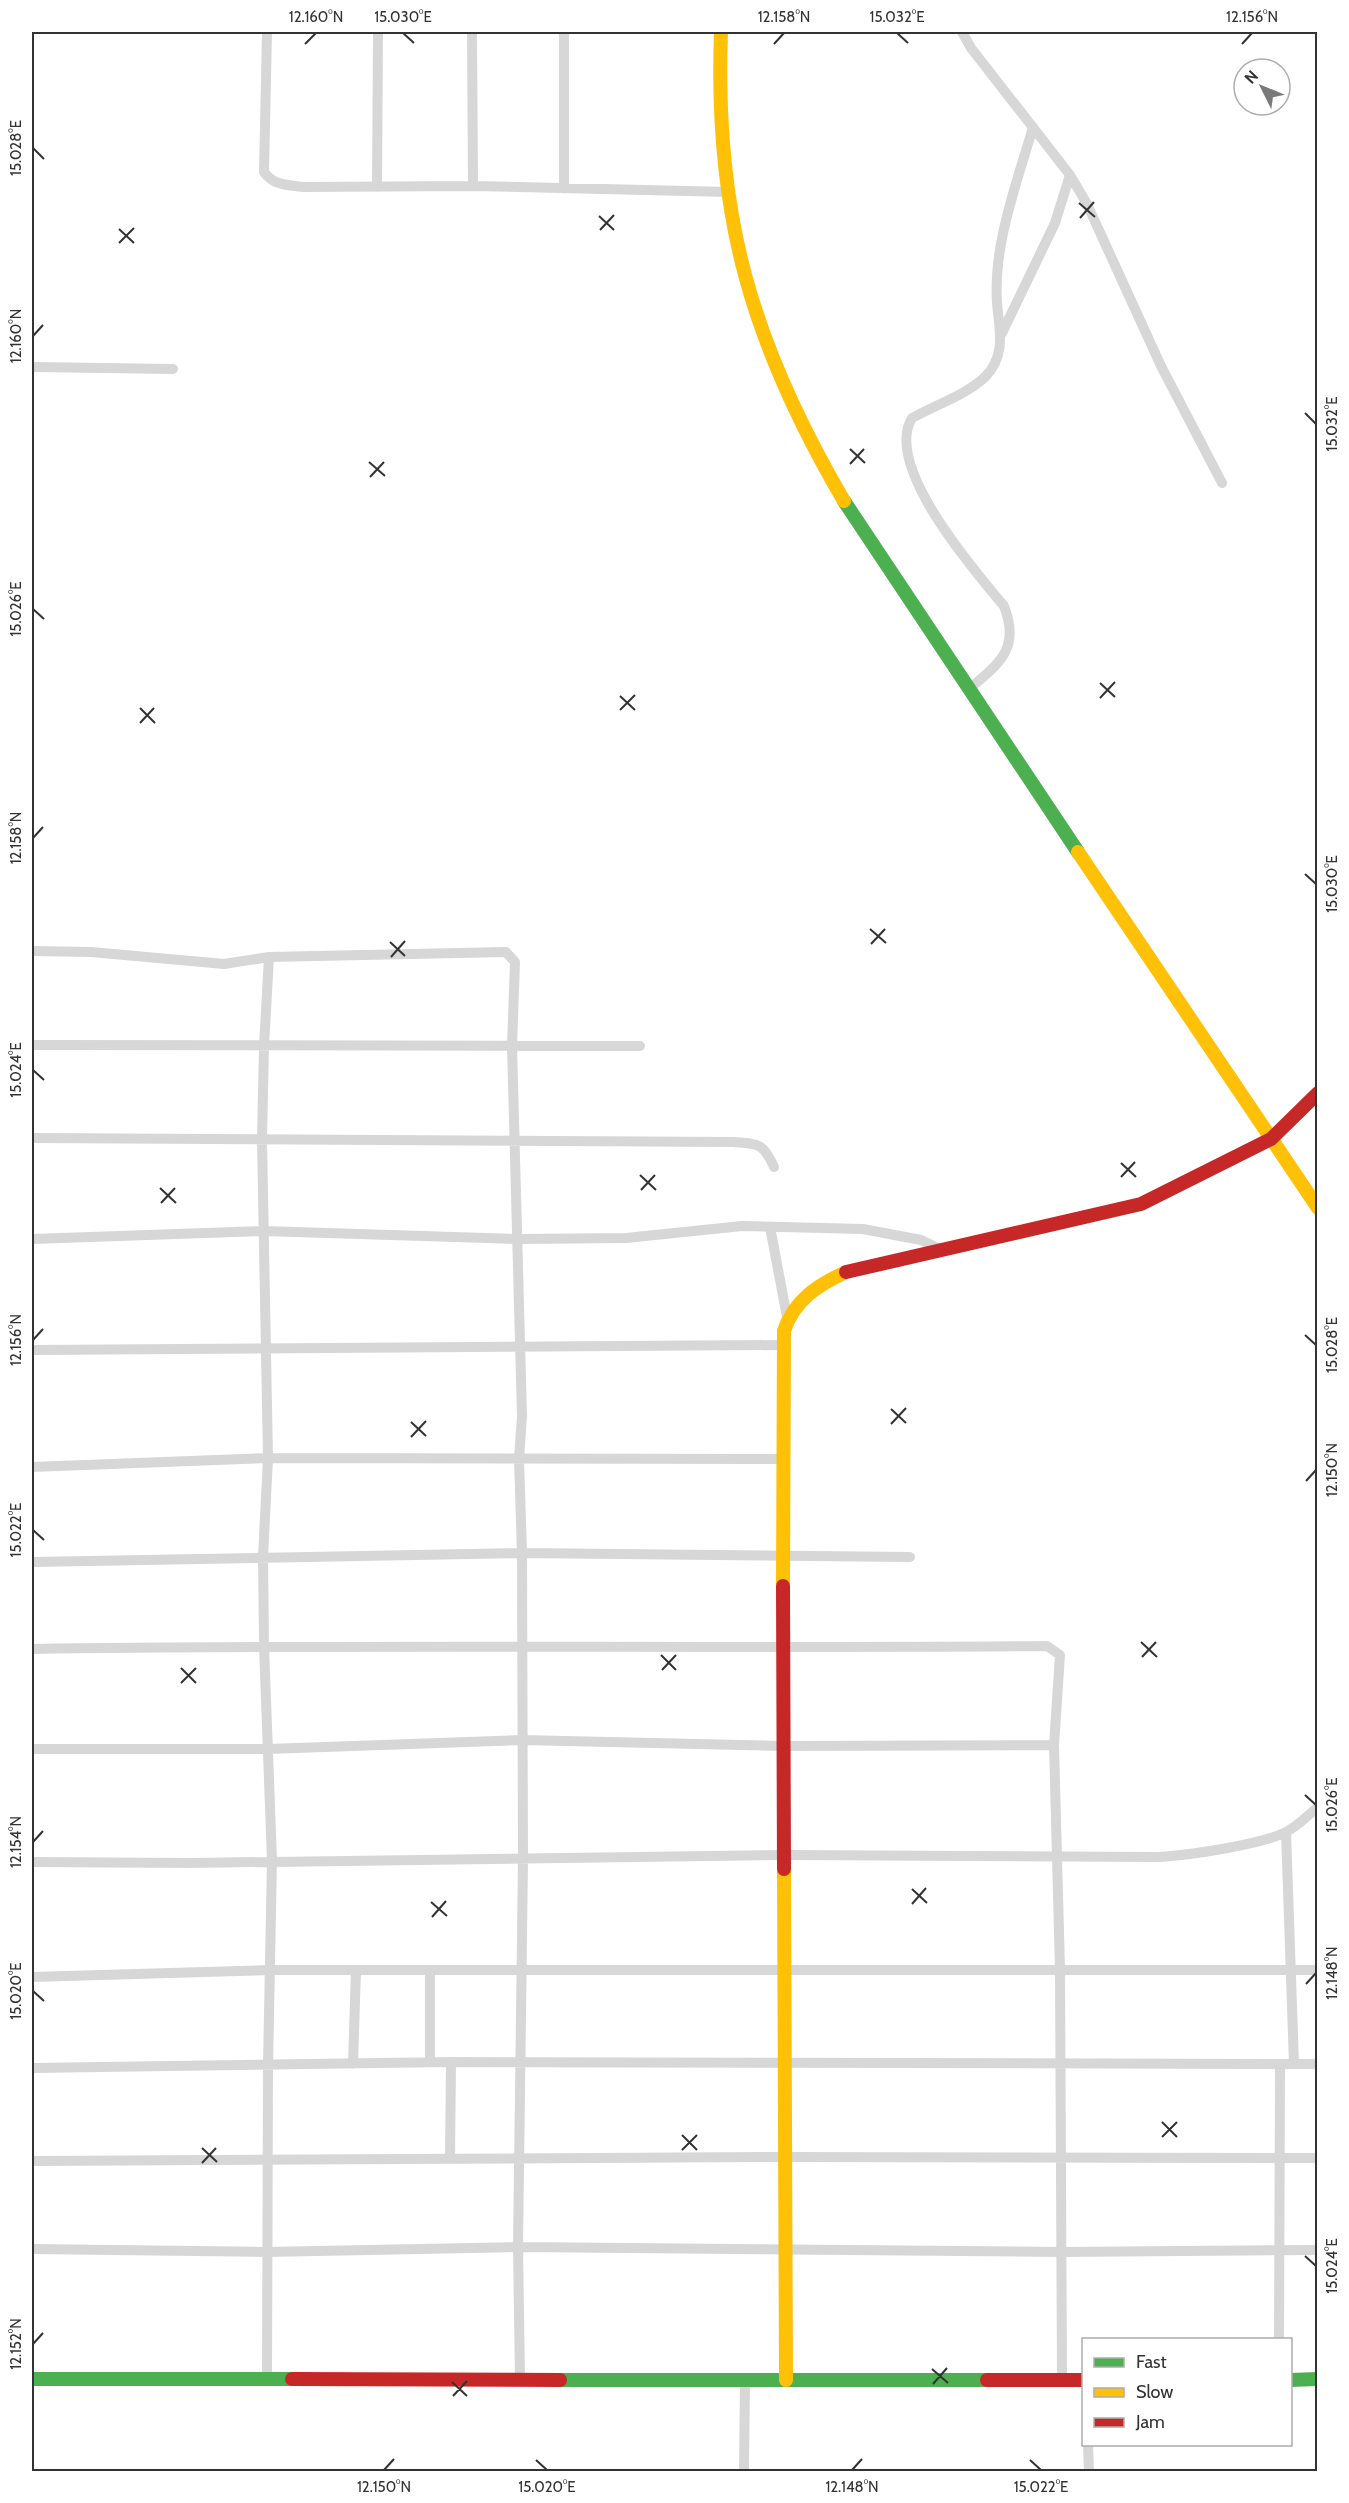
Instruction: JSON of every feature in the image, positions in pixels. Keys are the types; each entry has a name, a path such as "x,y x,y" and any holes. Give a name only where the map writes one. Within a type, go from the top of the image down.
{"street":[{"path":"267,32 264,172 270,181 278,184 304,187 473,186 729,192"},
{"path":"377,187 378,32"},
{"path":"472,32 473,186"},
{"path":"564,32 564,189"},
{"path":"722,32 720,101 729,192 748,290 766,347 815,452 859,526 1317,1209"},
{"path":"962,32 971,48 1070,175 1102,233 1161,366 1222,483"},
{"path":"1002,333 997,303 999,254 1033,127"},
{"path":"968,690 1001,662 1009,641 1009,618 1004,606 936,519 909,456 906,435 912,418 985,377 994,363 1002,333 1033,274 1055,223 1070,175"},
{"path":"32,367 173,369"},
{"path":"32,951 90,952 224,964 269,957 506,952 515,962 512,1046 522,1416 519,1459 522,1553 523,1859 518,2247 520,2380"},
{"path":"267,2379 266,2252 272,1860 264,1646 263,1557 268,1458 268,1349 262,1140 269,957"},
{"path":"32,1045 640,1047"},
{"path":"786,2380 782,1345 788,1317 800,1299 823,1282 849,1271 1141,1204 1271,1139 1317,1093"},
{"path":"32,1138 349,1139 459,1142 514,1139 758,1144 767,1153 774,1167"},
{"path":"32,1239 263,1231 519,1239 626,1238 742,1226 863,1229 921,1240 942,1250"},
{"path":"770,1227 788,1317"},
{"path":"32,1350 782,1345"},
{"path":"32,1467 268,1458 783,1459"},
{"path":"32,1562 522,1553 910,1557"},
{"path":"32,1649 264,1646 783,1648 1047,1646 1060,1655 1054,1745 1055,1856 1060,1969 1059,2158 1062,2380"},
{"path":"32,1749 268,1749 521,1740 784,1746 1054,1745"},
{"path":"32,1862 784,1855 1185,1855 1286,1832 1317,1807"},
{"path":"1286,1832 1294,2064"},
{"path":"32,1977 272,1970 1317,1970"},
{"path":"353,2064 356,1970"},
{"path":"430,1971 430,2062"},
{"path":"32,2068 430,2062 1317,2064"},
{"path":"450,2159 451,2062"},
{"path":"1279,2338 1280,2065"},
{"path":"32,2161 785,2157 1317,2158"},
{"path":"32,2249 266,2252 518,2247 1061,2252 1317,2250"},
{"path":"32,2379 1082,2380"},
{"path":"1292,2380 1317,2379"},
{"path":"744,2472 745,2380"},
{"path":"1088,2446 1089,2472"}],"traffic: fast":[{"path":"844,501 1078,852"},
{"path":"32,2379 292,2379"},
{"path":"1292,2380 1318,2379"},
{"path":"560,2380 987,2380"}],"traffic: slow":[{"path":"721,32 724,160 745,276 763,332 785,387 844,501"},
{"path":"1078,852 1318,1208"},
{"path":"783,1586 784,1331 788,1320 808,1295 826,1282 846,1272"},
{"path":"784,1869 786,2380"}],"traffic: jam":[{"path":"846,1272 1141,1204 1271,1139 1318,1093"},
{"path":"783,1586 784,1869"},
{"path":"292,2379 560,2380"},
{"path":"987,2380 1082,2380"}]}
